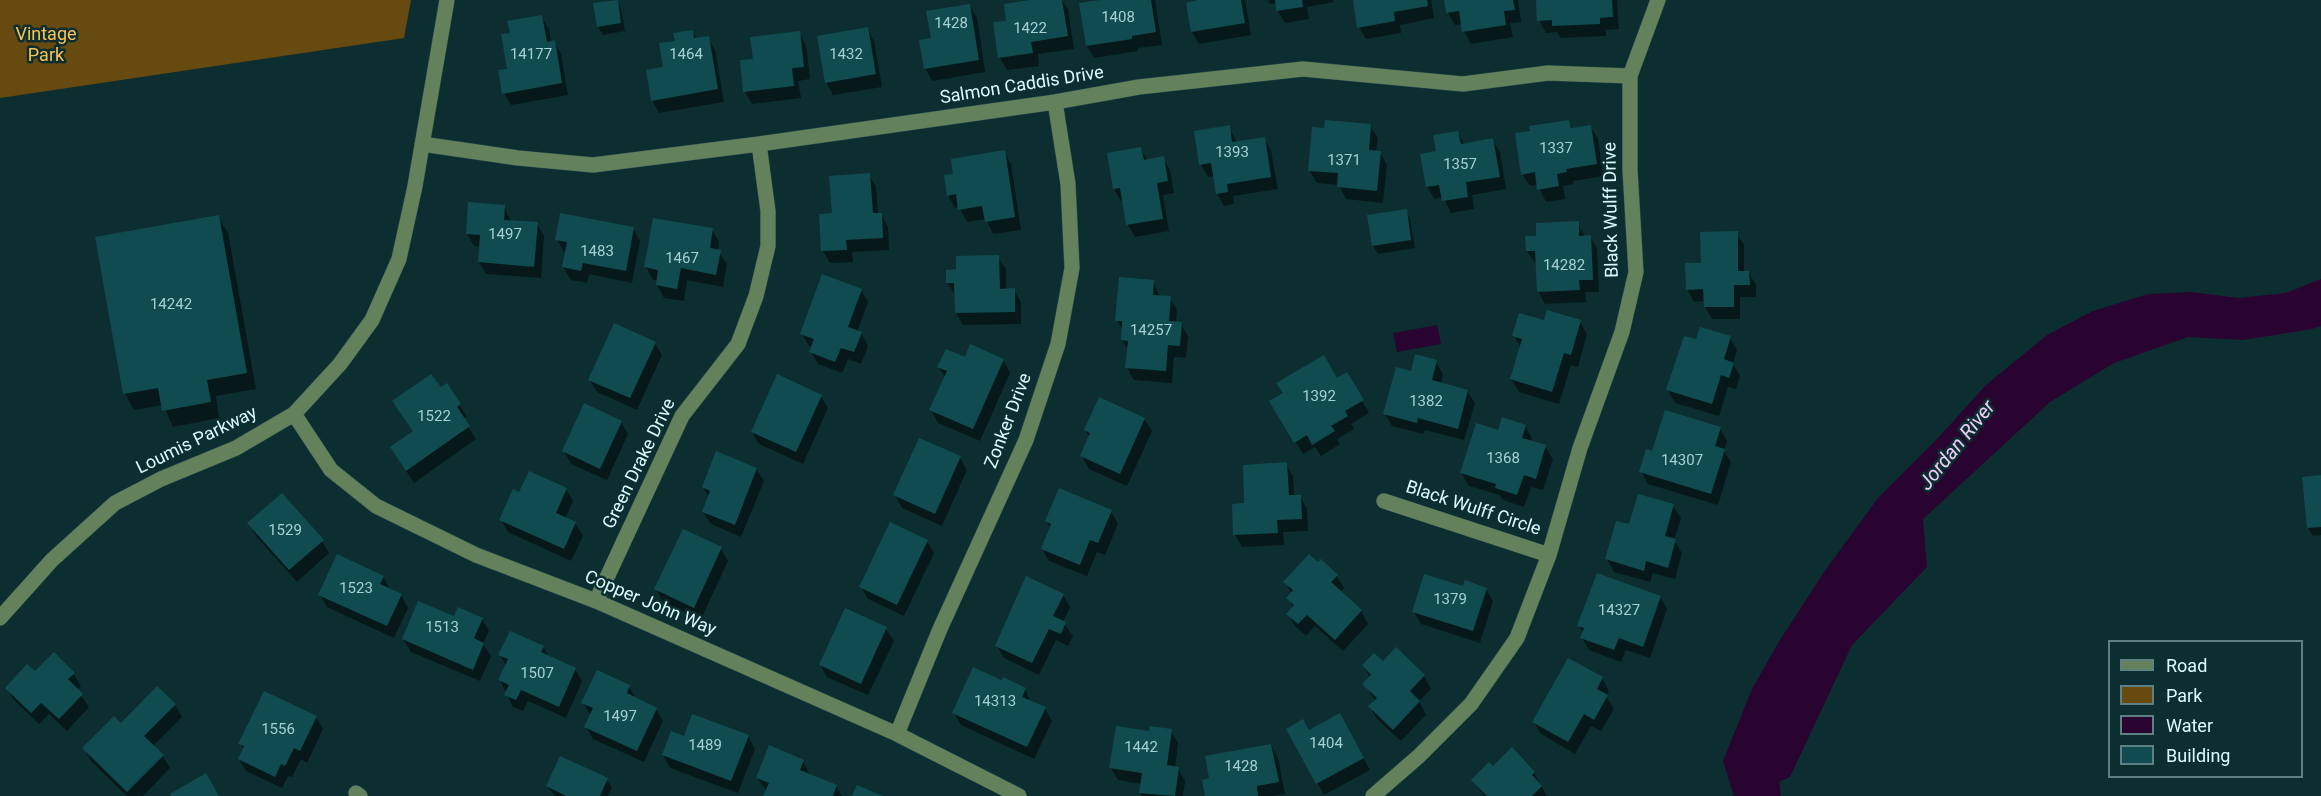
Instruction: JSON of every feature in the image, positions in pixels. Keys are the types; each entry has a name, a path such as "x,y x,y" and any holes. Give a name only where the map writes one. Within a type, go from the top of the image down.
{"street":[{"name":"Loumis Parkway","path":"0,618 52,560 116,503 161,479 236,448 294,414 340,364 372,320 399,259 447,0"},
{"name":"Black Wulff Drive","path":"1373,796 1419,756 1471,704 1517,638 1549,555 1580,448 1622,332 1636,272 1630,170 1630,76 1658,0"},
{"name":"Salmon Caddis Drive","path":"422,144 518,158 593,165 1055,102 1139,87 1303,69 1463,84 1548,73 1630,76"},
{"name":"Zonker Drive","path":"897,734 940,629 1026,440 1058,344 1072,268 1068,184 1055,102"},
{"name":"Green Drake Drive","path":"596,601 682,416 738,344 756,296 768,246 768,211 759,144"},
{"name":"Copper John Way","path":"294,414 331,470 376,506 476,555 596,601 897,734 1019,796"},
{"name":"Black Wulff Circle","path":"1384,501 1549,555"}],"green space":[{"name":"Vintage Park","path":"0,0 411,0 404,38 0,98"}],"water":[{"path":"2321,279 2321,326 2243,340 2188,337 2114,363 2050,402 1923,519 1927,567 1852,645 1790,777 1747,796 1734,796 1723,761 1752,689 1778,643 1824,572 1878,498 1937,439 1986,385 2047,335 2093,311 2148,294 2191,292 2238,298 2286,293"},
{"path":"1437,325 1441,344 1397,352 1393,333"}],"building":[{"path":"618,0 621,23 597,27 593,3"},
{"path":"1030,0 1062,0 1068,36 1031,42 1033,53 998,58 993,22 1006,21 1004,4"},
{"path":"1100,0 1151,0 1156,32 1132,36 1132,39 1086,46 1079,3"},
{"path":"1197,0 1241,0 1245,23 1191,32 1186,3"},
{"path":"1275,0 1302,0 1303,7 1276,11"},
{"path":"1353,0 1427,0 1428,6 1394,12 1395,21 1357,28"},
{"path":"1444,0 1513,0 1515,10 1504,11 1506,25 1462,32 1459,11 1446,13"},
{"path":"1536,0 1612,0 1613,17 1600,18 1600,24 1552,26 1552,20 1537,21"},
{"path":"970,4 979,60 924,69 919,40 931,38 926,11"},
{"path":"542,15 547,42 555,40 562,83 502,94 498,70 507,69 501,34 510,33 507,21"},
{"path":"868,27 876,74 825,83 817,36"},
{"path":"693,30 694,38 709,36 718,89 651,101 646,70 663,67 659,43 675,41 673,33"},
{"path":"800,31 804,67 792,68 794,86 743,92 740,60 753,59 750,37"},
{"path":"1325,120 1371,124 1369,150 1381,151 1377,191 1337,187 1338,173 1308,171 1312,127 1324,128"},
{"path":"1569,120 1571,128 1591,125 1597,164 1566,169 1567,172 1557,174 1559,186 1537,190 1535,172 1521,175 1515,133 1530,131 1529,126"},
{"path":"1230,125 1232,142 1265,137 1271,177 1227,184 1228,192 1216,194 1211,163 1199,165 1194,131"},
{"path":"1458,131 1461,144 1493,138 1500,177 1466,182 1468,197 1442,201 1439,185 1426,187 1420,154 1436,151 1433,135"},
{"path":"1141,147 1144,160 1164,156 1168,181 1157,183 1163,219 1126,225 1120,188 1113,189 1107,153"},
{"path":"1005,150 1015,217 985,222 982,206 958,210 956,194 947,196 944,175 953,174 951,159"},
{"path":"870,173 873,213 882,213 883,238 846,240 847,250 821,251 819,214 832,213 829,176"},
{"path":"468,202 505,205 504,220 538,222 534,267 478,262 480,235 466,234"},
{"path":"1407,209 1411,240 1372,246 1367,215"},
{"path":"560,213 634,227 626,271 583,263 581,271 562,267 567,242 555,240"},
{"path":"219,215 247,373 207,380 211,402 162,411 158,388 123,394 95,237"},
{"path":"653,218 713,228 710,248 721,250 716,275 681,268 677,289 656,285 658,270 644,267"},
{"path":"1579,221 1579,236 1591,235 1593,280 1579,280 1580,290 1537,292 1535,251 1526,251 1525,236 1536,236 1536,223"},
{"path":"1738,231 1738,271 1749,271 1750,285 1734,285 1734,307 1704,307 1703,289 1686,290 1685,263 1701,263 1700,232"},
{"path":"999,255 1000,289 1015,288 1015,312 955,313 954,283 946,283 946,270 956,269 956,256"},
{"path":"822,274 862,289 848,327 862,332 854,352 841,348 835,362 809,352 814,339 800,334"},
{"path":"1119,277 1154,280 1153,295 1171,296 1169,321 1182,322 1180,346 1168,345 1166,371 1125,368 1128,341 1121,340 1122,321 1115,321"},
{"path":"1547,310 1581,320 1571,355 1564,353 1552,392 1510,379 1522,339 1512,336 1519,313 1544,320"},
{"path":"614,323 656,342 630,398 588,380"},
{"path":"1700,327 1731,336 1724,359 1734,363 1729,378 1721,375 1712,404 1666,390 1684,336 1696,339"},
{"path":"970,344 1004,359 973,429 929,410 947,371 937,367 946,349 965,357"},
{"path":"1415,354 1437,360 1432,380 1468,390 1458,429 1418,418 1417,423 1383,414 1396,367 1411,371"},
{"path":"1324,355 1337,378 1347,372 1364,400 1345,411 1348,416 1331,426 1335,431 1312,445 1307,435 1294,443 1269,401 1283,393 1276,383"},
{"path":"431,374 441,387 447,383 461,404 457,407 470,426 406,471 390,447 413,431 392,401"},
{"path":"777,374 822,395 796,452 751,432"},
{"path":"1099,397 1145,418 1120,474 1080,456 1090,433 1084,430"},
{"path":"584,403 622,421 600,469 562,451"},
{"path":"1665,410 1721,427 1715,446 1725,449 1711,494 1639,472 1646,449 1652,451"},
{"path":"1502,417 1526,425 1522,438 1546,445 1536,479 1524,475 1517,495 1495,488 1496,484 1460,473 1476,423 1498,430"},
{"path":"919,438 961,456 935,514 893,495"},
{"path":"716,451 757,468 735,525 702,512 710,491 702,487"},
{"path":"1287,462 1289,495 1301,495 1302,519 1277,520 1278,533 1233,535 1232,504 1244,503 1243,465"},
{"path":"529,471 567,488 556,513 576,522 564,549 499,520 513,489 519,492"},
{"path":"2321,475 2321,527 2307,528 2302,477"},
{"path":"1059,488 1112,510 1098,543 1090,540 1080,565 1041,549 1051,524 1045,521"},
{"path":"282,493 324,540 289,570 247,523"},
{"path":"1638,494 1674,504 1665,536 1676,539 1668,568 1646,561 1644,571 1605,559 1616,521 1629,524"},
{"path":"890,522 928,540 897,605 859,587"},
{"path":"683,529 722,547 694,608 654,589"},
{"path":"337,554 384,576 380,584 402,594 387,626 318,595"},
{"path":"1309,554 1318,562 1321,559 1338,575 1331,582 1362,610 1335,640 1307,615 1298,624 1286,614 1294,605 1286,598 1293,590 1283,582"},
{"path":"1597,573 1661,596 1643,647 1619,638 1614,650 1580,638 1584,628 1577,626"},
{"path":"1424,574 1463,586 1465,580 1487,588 1473,631 1412,612"},
{"path":"1026,576 1064,594 1053,616 1066,622 1061,634 1049,629 1032,663 995,646"},
{"path":"418,601 454,616 458,607 483,618 474,638 484,643 473,670 402,639"},
{"path":"845,608 887,627 861,684 819,665"},
{"path":"510,631 544,646 541,652 576,668 559,707 521,690 516,700 504,695 509,685 498,680 508,659 498,655"},
{"path":"1396,647 1425,675 1410,691 1420,701 1393,730 1368,706 1377,698 1362,684 1371,675 1362,665 1374,653 1383,661"},
{"path":"54,652 75,673 68,679 83,694 59,719 41,703 31,713 5,688 27,664 35,671"},
{"path":"1568,658 1603,677 1597,689 1608,695 1594,720 1584,714 1568,742 1532,722"},
{"path":"973,667 1026,688 1022,697 1046,707 1027,747 952,713"},
{"path":"597,670 630,685 627,693 657,708 637,751 584,727 593,708 581,703"},
{"path":"157,686 176,704 144,736 164,755 127,792 82,748 114,716 121,723"},
{"path":"264,691 317,716 300,751 294,748 285,766 281,764 275,777 238,759 244,746 238,744"},
{"path":"1340,713 1364,758 1316,784 1286,729 1303,719 1309,730"},
{"path":"692,714 749,735 731,781 662,755 671,731 684,736"},
{"path":"1116,726 1149,731 1150,726 1172,729 1167,765 1179,767 1175,796 1139,793 1142,773 1109,768"},
{"path":"1271,744 1279,782 1257,786 1258,796 1205,796 1202,780 1209,778 1205,756"},
{"path":"769,745 804,760 800,770 837,785 833,796 763,796 769,783 756,778"},
{"path":"1512,747 1535,772 1532,775 1542,786 1532,796 1487,796 1471,780 1489,762 1493,766"},
{"path":"560,756 608,778 600,796 566,796 546,786"},
{"path":"206,773 219,796 171,796 170,794"},
{"path":"857,785 883,796 852,796"}],"waterway":[{"name":"Jordan River","path":"1761,796 1757,750 1764,738"}]}
